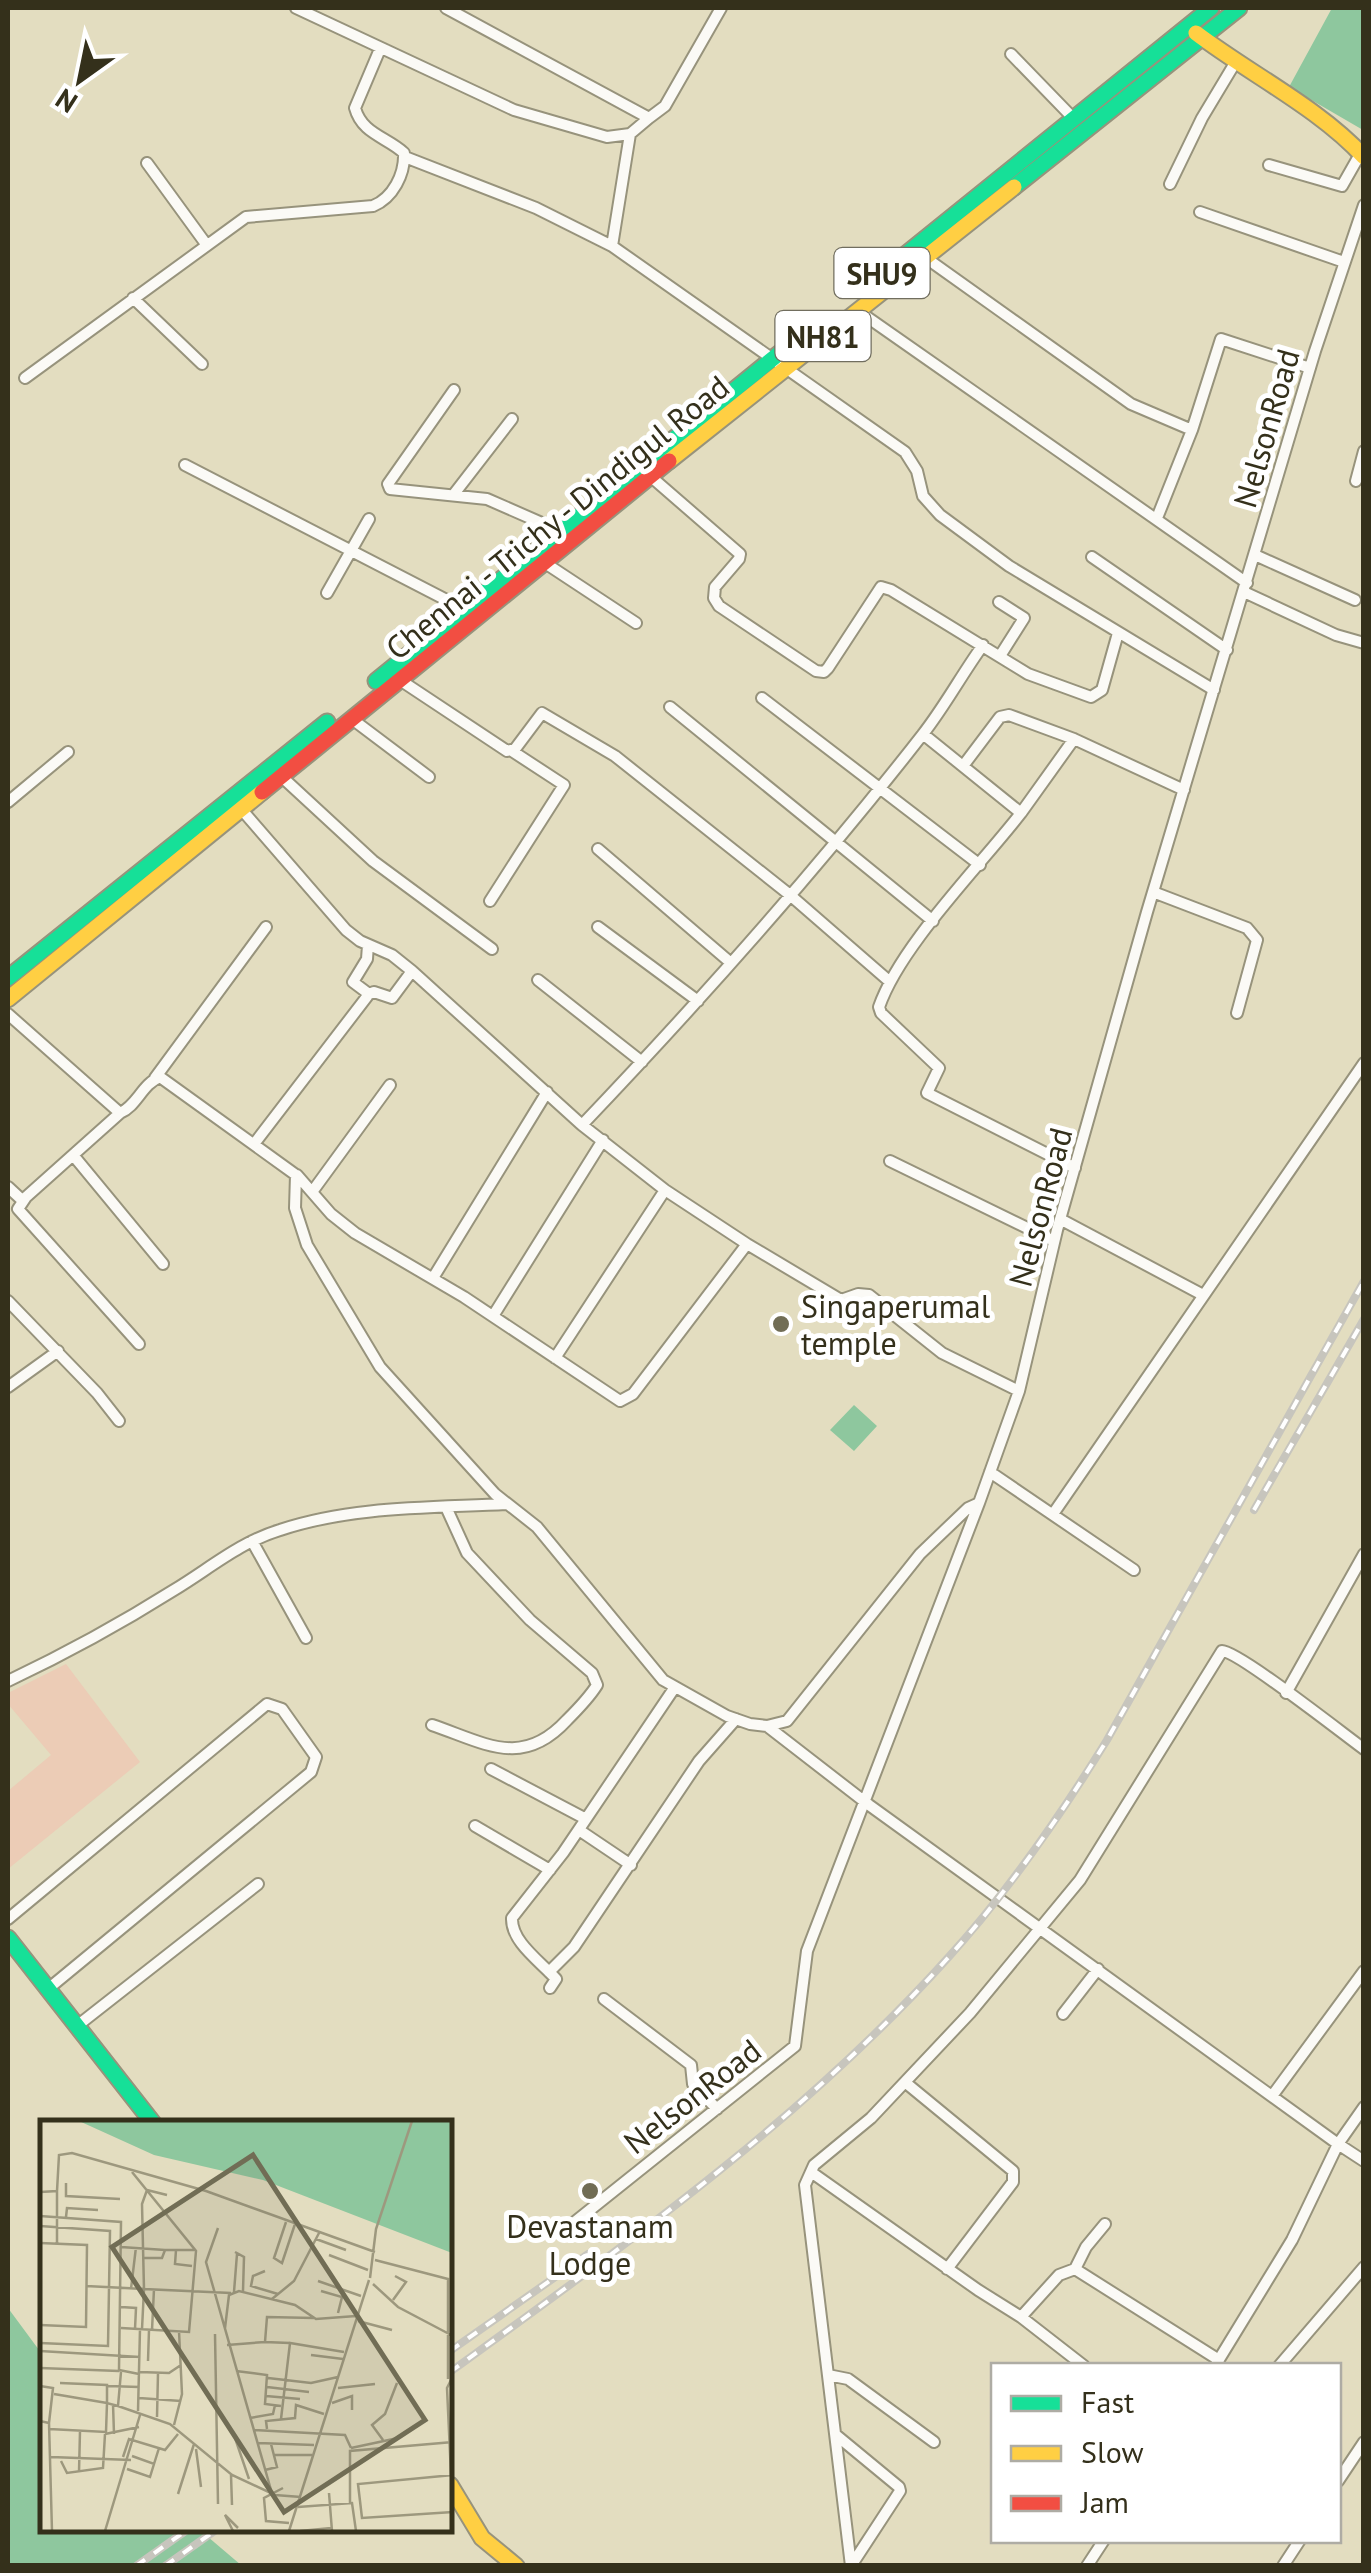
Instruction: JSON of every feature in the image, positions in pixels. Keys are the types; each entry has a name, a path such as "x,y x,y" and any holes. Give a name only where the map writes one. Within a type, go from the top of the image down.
{"main road":[{"name":"Chennai - Trichy - Dindigul Road","path":"779,362 857,310 925,257 1211,8"},
{"name":"Chennai - Trichy - Dindigul Road","path":"11,970 542,556 779,362 1081,124 1204,39 1239,8"},
{"path":"1190,28 1235,63 1344,134 1363,153"},
{"name":"Chennai - Trichy - Dindigul Road","path":"8,1000 400,680 470,612"},
{"path":"8,1938 151,2120"},
{"path":"452,2487 482,2538 516,2566"}],"street":[{"path":"296,8 514,110 596,135 633,131"},
{"path":"446,8 644,115"},
{"path":"612,246 633,131 644,115 665,106 721,8"},
{"path":"380,49 355,108 368,130 399,148 405,156 536,208 612,246 905,452 917,470 923,496 940,515 1009,566 1214,690"},
{"path":"1011,54 1081,124"},
{"path":"1170,184 1202,118 1235,63"},
{"path":"1269,166 1342,186 1363,153"},
{"path":"25,378 246,216 378,204 390,196 405,156"},
{"path":"147,162 206,244"},
{"name":"NelsonRoad","path":"566,2229 795,2046 807,1951 980,1503 1019,1391 1054,1241 1153,892 1310,368 1364,205"},
{"path":"1200,212 1344,262"},
{"path":"925,257 1132,404 1192,430"},
{"path":"133,298 202,364"},
{"path":"857,310 1157,518 1246,588 1336,635 1364,643"},
{"path":"1157,518 1192,430 1221,338 1310,368"},
{"path":"454,390 388,486 496,501 559,539"},
{"path":"454,494 512,420"},
{"path":"1356,481 1364,451"},
{"path":"185,465 470,612"},
{"path":"646,472 740,554 715,588 714,598 719,606 816,672 828,668 881,587 1028,674 1090,698 1102,690 1118,634"},
{"path":"327,593 369,520"},
{"path":"542,556 636,623"},
{"path":"1256,556 1355,600"},
{"path":"1092,557 1227,650"},
{"path":"1000,602 1024,618 1000,656"},
{"path":"582,1125 835,843 923,734 983,645"},
{"path":"400,680 504,750 512,751 564,784 490,900"},
{"path":"762,698 980,865"},
{"path":"670,707 933,921"},
{"path":"512,751 543,713 615,756 790,895 889,981"},
{"path":"963,766 1002,716 1013,716 1074,739 1184,790"},
{"path":"352,719 429,778"},
{"path":"923,734 1020,814"},
{"path":"1074,739 889,981 878,1007 939,1068 928,1093 1075,1168"},
{"path":"8,802 68,752"},
{"path":"282,776 372,862 492,950"},
{"path":"242,810 346,930 392,955 412,971 582,1125 665,1190 841,1300 869,1295 942,1352 1019,1391"},
{"path":"598,848 731,963"},
{"path":"1153,892 1252,931 1257,940 1237,1013"},
{"path":"139,1344 19,1214 18,1206 130,1108 266,926"},
{"path":"598,927 698,1000"},
{"path":"368,944 368,959 353,982 369,994"},
{"path":"254,1144 369,994 392,998 412,971"},
{"path":"538,980 642,1062"},
{"path":"8,1014 120,1114"},
{"path":"1053,1514 1364,1063"},
{"path":"154,1078 169,1082 296,1174 331,1214 355,1233 493,1316 618,1401 626,1400 747,1244"},
{"path":"312,1192 390,1085"},
{"path":"433,1278 547,1092"},
{"path":"493,1316 602,1140"},
{"path":"73,1156 163,1264"},
{"path":"890,1162 1054,1241"},
{"path":"296,1174 295,1208 307,1245 369,1354 506,1504 537,1527 652,1668 674,1687 736,1719 767,1726 864,1802 1364,2161"},
{"path":"8,1187 22,1200"},
{"path":"555,1358 665,1190"},
{"path":"1060,1219 1202,1295"},
{"path":"8,1301 98,1393 119,1421"},
{"path":"8,1387 58,1351"},
{"path":"990,1472 1134,1570"},
{"path":"767,1726 787,1721 920,1554 960,1515 980,1503"},
{"path":"8,1682 84,1645 252,1541 279,1530 322,1519 402,1509 506,1504"},
{"path":"432,1725 504,1748 538,1745 555,1734 597,1684 592,1673 530,1620 467,1553 446,1507"},
{"path":"252,1541 306,1638"},
{"path":"1286,1693 1364,1554"},
{"path":"851,2566 805,2185 814,2165 906,2084 1080,1880 1222,1651 1240,1657 1364,1749"},
{"path":"550,1988 556,1980 519,1940 512,1918 579,1830 674,1687"},
{"path":"8,1920 268,1704 282,1709 316,1756 310,1772 48,1989"},
{"path":"549,1972 574,1947 698,1761 736,1719"},
{"path":"491,1769 586,1819"},
{"path":"476,1826 550,1870"},
{"path":"579,1830 631,1864"},
{"path":"77,2026 258,1884"},
{"path":"1063,2014 1098,1970"},
{"path":"1272,2096 1364,1970"},
{"path":"604,1999 690,2064 692,2083 717,2109"},
{"path":"906,2084 1010,2166 1013,2173 1012,2182 947,2269"},
{"path":"1076,2268 1217,2363 1292,2240 1338,2144 1364,2107"},
{"path":"811,2172 1022,2317 1080,2363"},
{"path":"1022,2317 1059,2275 1076,2268 1086,2247 1106,2224"},
{"path":"1282,2363 1364,2266"},
{"path":"828,2374 848,2379 934,2442"},
{"path":"836,2434 900,2491 851,2566"},
{"path":"1341,2476 1364,2442"},
{"path":"1087,2566 1102,2543"},
{"path":"1284,2566 1298,2543"}],"shaded area":[{"path":"1332,8 1363,8 1363,130 1289,87"},
{"path":"854,1405 877,1426 854,1451 830,1430"},
{"path":"66,1664 140,1762 8,1869 8,1791 51,1755 8,1704 8,1693"},
{"path":"8,2308 40,2351 40,2533 203,2533 241,2565 8,2565"}],"railway":[{"path":"452,2371 581,2277 772,2127 890,2018 991,1908 1032,1854 1107,1740 1364,1281"},
{"path":"1254,1510 1364,1319"},
{"path":"452,2350 588,2254"},
{"path":"136,2566 183,2533"},
{"path":"165,2566 212,2533"}],"traffic: fast":[{"path":"894,264 1211,8"},
{"path":"1014,187 1239,8"},
{"path":"376,681 781,352"},
{"path":"8,978 327,722"},
{"path":"8,1938 151,2120"}],"traffic: slow":[{"path":"1196,33 1305,107 1364,157"},
{"path":"669,461 1014,187"},
{"path":"8,999 262,792"},
{"path":"452,2488 482,2538 516,2566"}],"traffic: jam":[{"path":"262,792 669,461"}],"place":[{"name":"Singaperumal temple","path":"781,1324"},
{"name":"Devastanam Lodge","path":"590,2191"}]}
